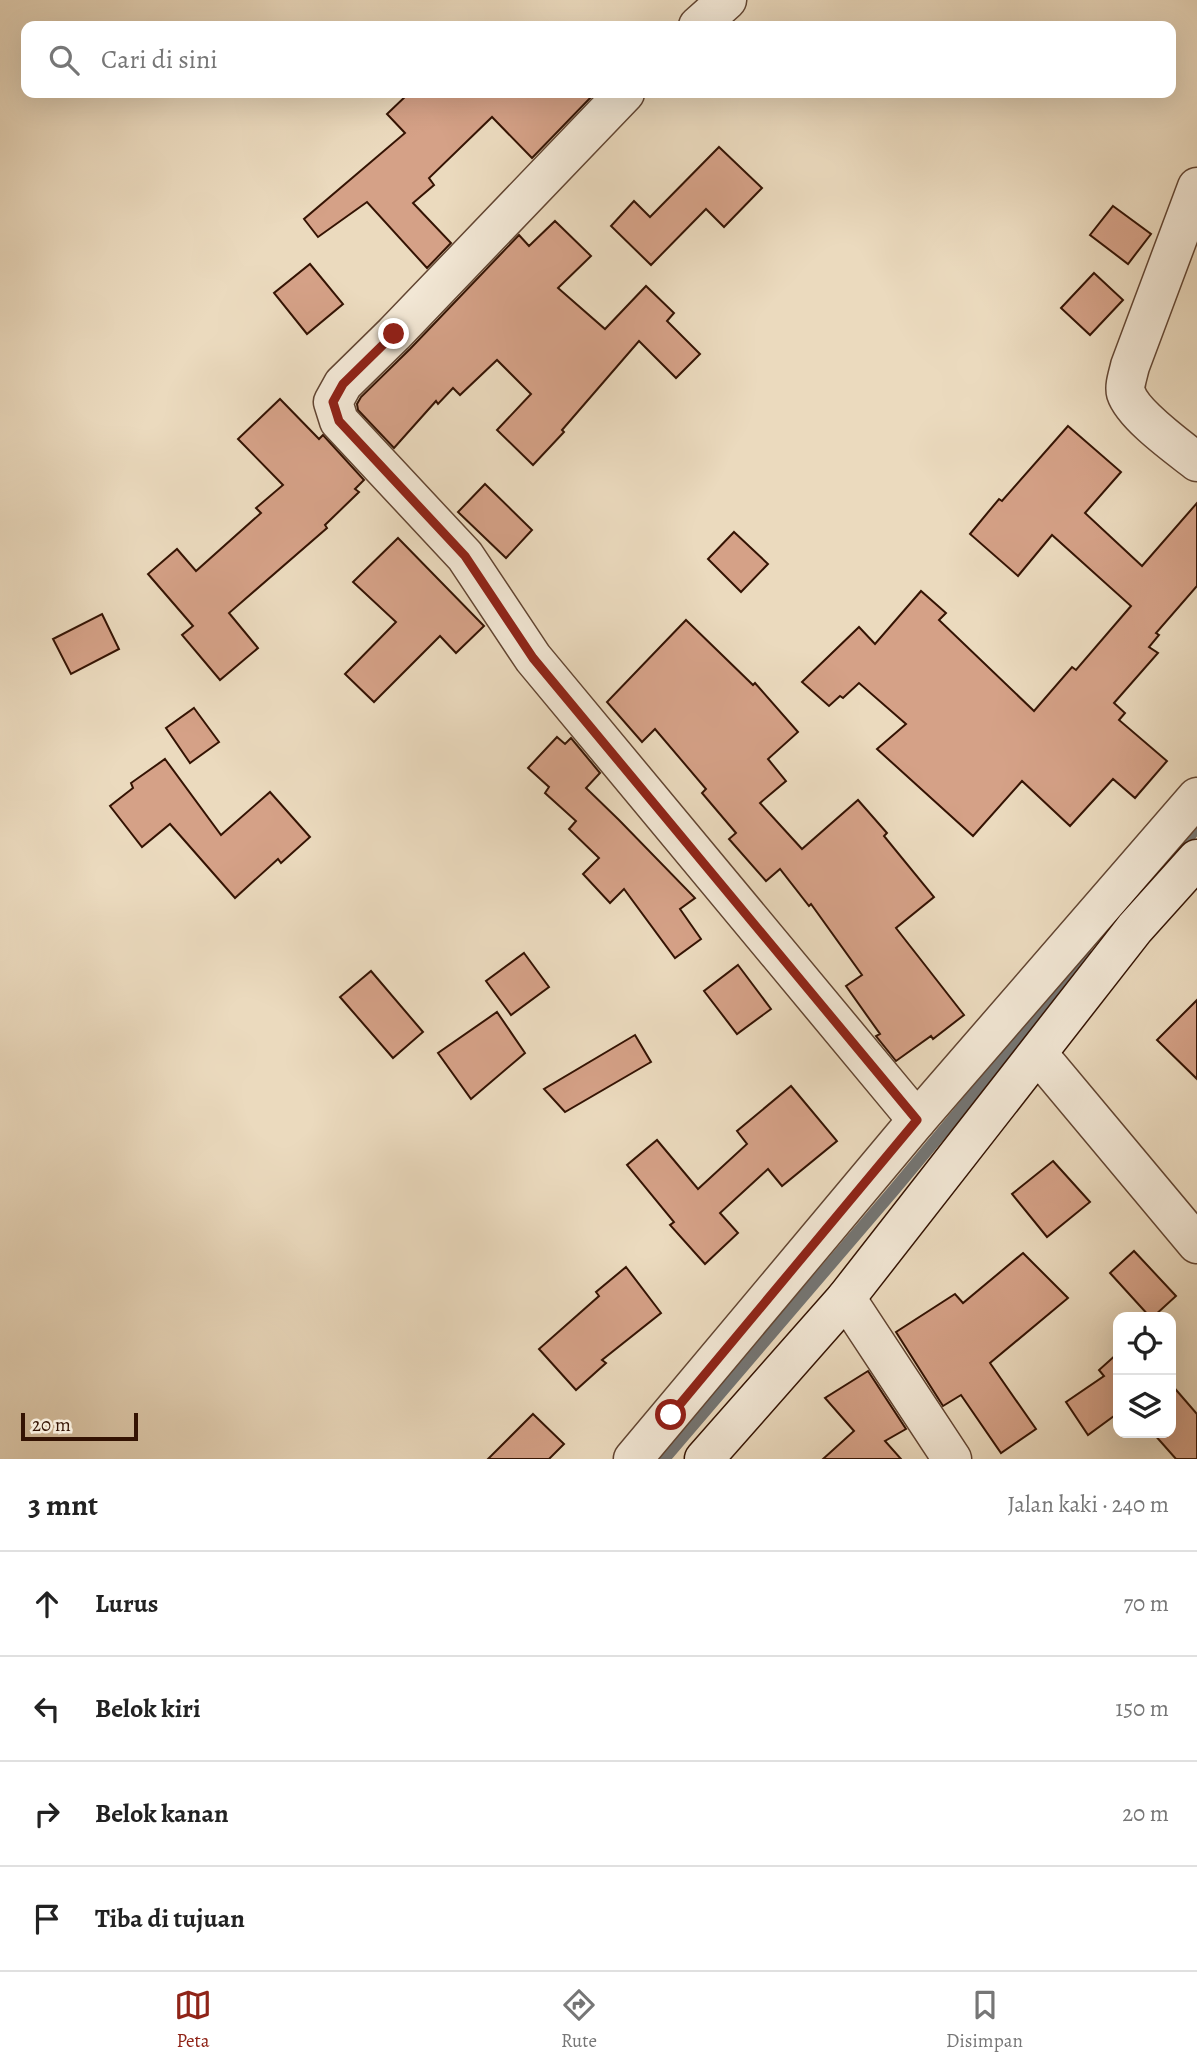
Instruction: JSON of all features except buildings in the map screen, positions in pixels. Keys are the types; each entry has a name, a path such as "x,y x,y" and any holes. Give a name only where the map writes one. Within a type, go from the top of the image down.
{"street":[{"path":"704,21 727,0"},
{"path":"620,98 343,384 333,402 339,421 465,556 533,658 917,1120"},
{"path":"1197,187 1130,366 1125,390 1131,404 1142,417 1197,462"},
{"path":"633,1459 917,1120 1197,797"},
{"path":"705,1459 846,1298 1135,928 1197,859"},
{"path":"1038,1054 1197,1244"},
{"path":"846,1298 952,1459"}],"waterway":[{"path":"1148,886 1197,827"},
{"path":"664,1459 1089,956"}],"route":[{"path":"394,334 343,384 333,402 339,421 465,556 533,658 917,1120 671,1415"}]}
